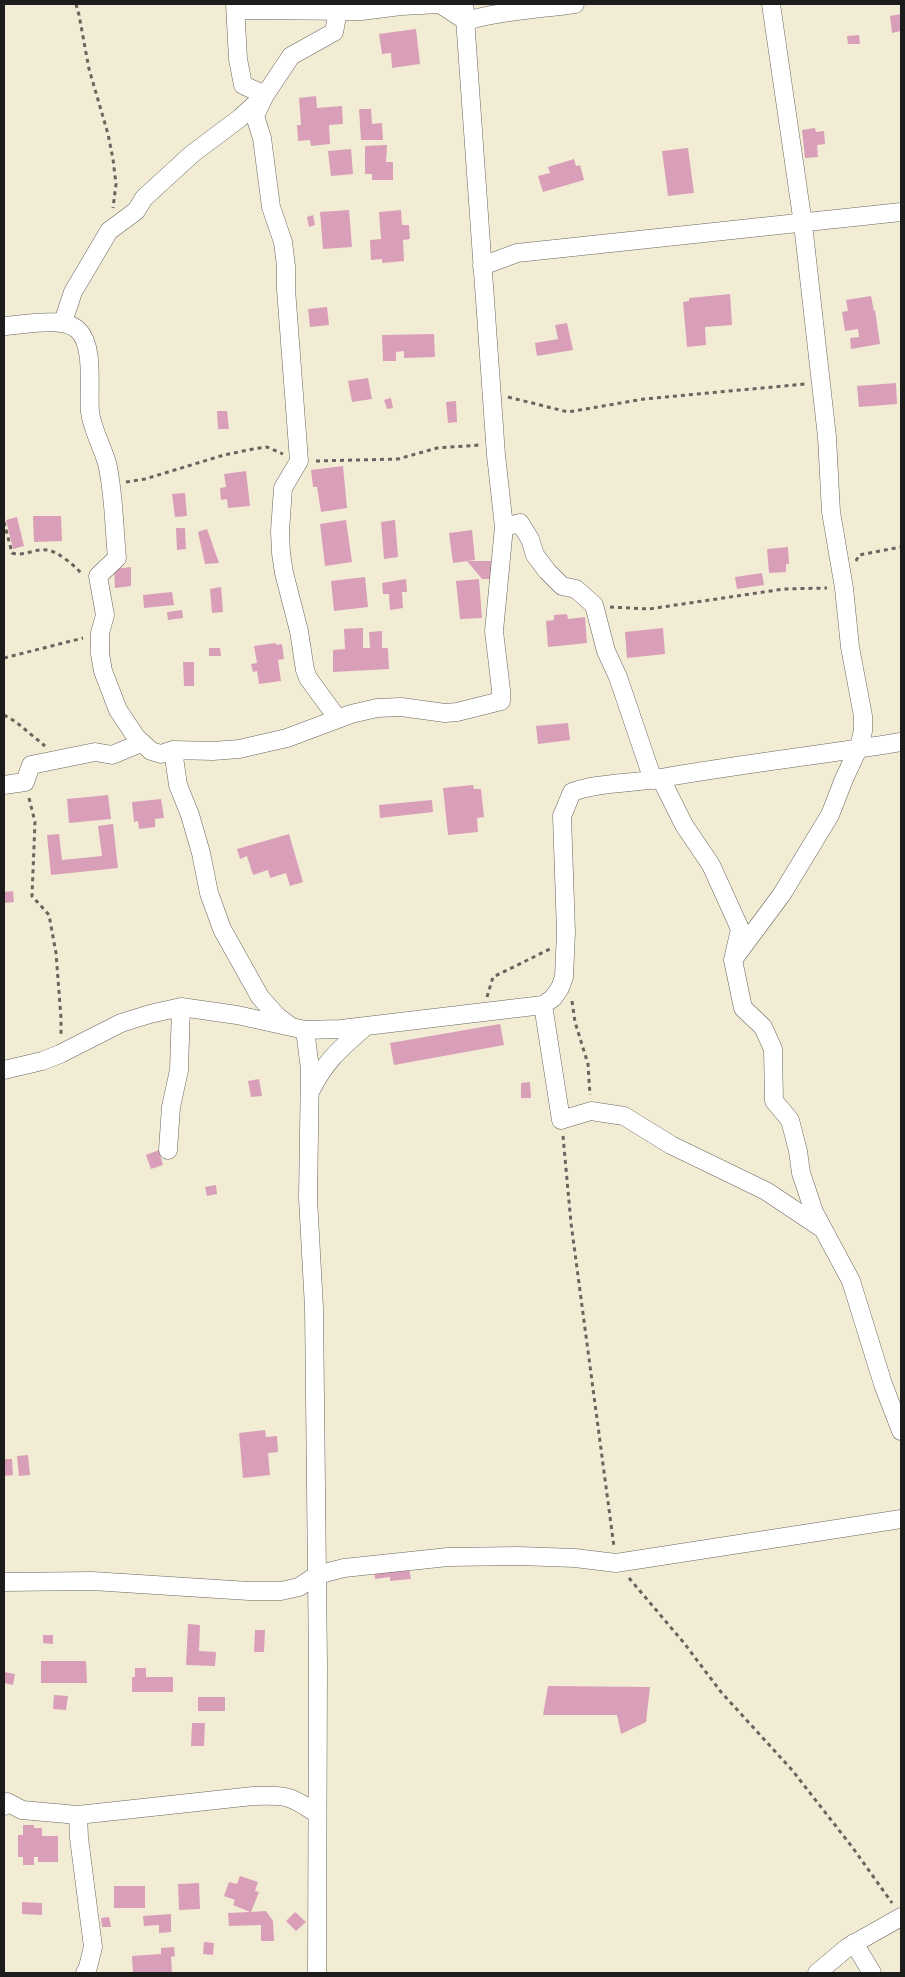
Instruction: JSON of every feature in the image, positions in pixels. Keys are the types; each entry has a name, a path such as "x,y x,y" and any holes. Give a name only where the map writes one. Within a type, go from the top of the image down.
{"street":[{"path":"235,4 238,59 244,85 265,95"},
{"path":"235,4 244,10 338,11 361,11 440,4 465,12 489,14 511,13 575,4"},
{"path":"733,960 782,894 830,815 859,748 863,731 863,716 850,647 844,588 831,512 827,437 803,224 771,4"},
{"path":"338,11 334,32 291,56 265,95 255,116 262,138 271,207 284,242 299,461 283,488 280,531 284,573 299,631 305,670 308,678 338,719"},
{"path":"4,326 63,322 77,329 84,337 87,346 90,413 107,463 117,558 98,576 105,615 100,633 100,654 103,671 118,710 141,743 150,751 161,754 173,750 213,751 239,748 287,738 351,714 377,708 401,707 445,713 457,712 501,701 494,631 504,527 496,450 482,266 465,12"},
{"path":"63,322 73,292 109,231 136,211 144,198 192,154 240,118 265,95"},
{"path":"482,266 517,254 901,212"},
{"path":"504,527 520,523 530,539 535,555 547,571 562,586 576,589 594,605 606,651 618,677 657,779 684,825 711,865 740,929 733,960 743,1008 763,1027 773,1049 774,1101 790,1120 798,1151 801,1173 814,1212 851,1282 901,1431"},
{"path":"4,1070 42,1061 60,1054 121,1023 181,1007 237,1015 298,1028 340,1029 544,1005 553,998 564,978 566,932 562,816 572,792 588,786 657,779 699,771 901,742"},
{"path":"4,785 24,782 31,764 95,752 112,756 141,743"},
{"path":"173,750 178,785 190,815 201,853 209,893 222,929 260,997 278,1017 298,1028 310,1069 308,1198 314,1308 317,1973"},
{"path":"544,1005 561,1120 591,1111 624,1116 671,1145 766,1191 823,1229"},
{"path":"168,1150 171,1107 179,1070 181,1007"},
{"path":"309,1093 328,1062 338,1050 366,1026"},
{"path":"4,1582 92,1581 249,1592 281,1592 299,1587 316,1575 344,1568 448,1557 519,1556 575,1558 616,1563 901,1519"},
{"path":"289,1797 316,1777"},
{"path":"4,1806 7,1802 22,1810 78,1815 253,1796 289,1797 317,1814"},
{"path":"78,1815 79,1838 93,1947 85,1973"},
{"path":"817,1973 854,1943 901,1917"},
{"path":"854,1943 872,1973"}],"path":[{"path":"76,4 89,69 108,134 114,167 116,184 109,231"},
{"path":"493,394 568,412 637,400 821,383"},
{"path":"110,486 145,479 231,453 267,447 299,461 398,460 437,448 489,444 496,450"},
{"path":"4,522 12,553 19,554 47,550 55,553 76,567 86,578 98,584 98,576"},
{"path":"855,563 859,555 901,547"},
{"path":"594,605 648,609 784,589 844,588"},
{"path":"4,658 100,633"},
{"path":"4,715 49,748"},
{"path":"24,782 35,822 32,896 49,915 56,953 62,1018 60,1054"}],"building":[{"path":"901,14 901,31 892,33 890,16"},
{"path":"416,29 420,64 392,68 391,53 382,54 379,34"},
{"path":"859,35 860,44 848,44 847,36"},
{"path":"316,96 317,108 342,106 343,124 329,125 330,144 311,146 310,140 298,141 297,125 301,125 299,98"},
{"path":"359,109 371,109 372,124 382,123 383,140 361,140"},
{"path":"815,128 816,132 824,131 825,144 817,145 818,157 805,158 802,130"},
{"path":"387,145 386,162 393,162 393,180 372,180 372,174 365,174 365,146"},
{"path":"688,148 694,193 668,196 662,151"},
{"path":"351,149 353,174 331,176 328,151"},
{"path":"574,159 576,166 580,165 584,180 543,192 538,176 550,173 548,167"},
{"path":"349,210 352,247 323,249 320,212"},
{"path":"401,210 402,225 409,225 410,239 403,240 404,261 382,263 382,259 371,260 370,240 381,239 379,212"},
{"path":"313,215 315,225 309,227 307,217"},
{"path":"730,294 732,325 705,327 706,345 687,347 683,302 689,301 689,298"},
{"path":"871,296 880,344 851,349 850,338 859,337 858,329 845,331 842,312 848,311 846,300"},
{"path":"327,307 329,325 310,327 308,309"},
{"path":"567,323 573,350 537,356 535,343 558,339 555,325"},
{"path":"434,334 435,357 404,358 404,351 396,352 396,361 383,361 382,335"},
{"path":"368,378 372,399 352,402 348,381"},
{"path":"896,383 897,404 859,407 857,386"},
{"path":"391,398 393,408 387,409 384,400"},
{"path":"456,401 457,422 448,423 446,402"},
{"path":"217,411 227,411 229,429 218,429"},
{"path":"343,466 347,508 321,512 317,487 313,487 311,470"},
{"path":"246,471 250,506 228,508 227,499 221,500 220,488 226,487 224,474"},
{"path":"185,493 187,516 175,517 172,494"},
{"path":"33,516 61,516 62,541 34,542"},
{"path":"17,517 24,546 13,549 6,520"},
{"path":"346,520 352,562 325,566 320,524"},
{"path":"395,520 398,557 384,559 381,522"},
{"path":"176,528 185,528 186,549 177,550"},
{"path":"207,529 219,563 205,564 198,532"},
{"path":"472,530 475,560 453,563 449,533"},
{"path":"788,547 789,564 786,564 786,572 769,573 767,549"},
{"path":"467,561 494,561 494,579 482,579"},
{"path":"131,567 131,586 115,588 114,569"},
{"path":"762,573 764,585 737,589 735,577"},
{"path":"365,577 368,607 334,611 331,581"},
{"path":"406,579 407,592 402,592 403,608 390,610 389,594 383,594 382,583"},
{"path":"479,579 482,618 460,619 456,581"},
{"path":"221,587 223,612 212,613 210,589"},
{"path":"172,592 174,605 144,608 143,595"},
{"path":"182,610 183,618 168,620 167,612"},
{"path":"567,614 568,619 585,617 587,643 548,647 546,621 554,620 554,615"},
{"path":"363,628 363,648 370,648 369,632 382,631 382,648 388,648 389,669 333,672 333,650 345,649 344,629"},
{"path":"663,628 665,654 627,658 625,632"},
{"path":"276,643 276,645 282,644 284,659 278,660 281,681 259,684 257,671 253,672 251,664 257,663 254,646"},
{"path":"209,648 220,648 221,656 209,656"},
{"path":"183,662 194,662 194,686 184,686"},
{"path":"568,723 570,740 538,744 536,726"},
{"path":"473,785 474,789 481,789 484,817 477,818 478,832 448,835 443,788"},
{"path":"108,795 111,819 69,823 67,799"},
{"path":"161,799 164,818 155,819 155,827 139,829 138,821 134,822 132,802"},
{"path":"432,800 433,812 380,818 379,805"},
{"path":"113,824 118,868 51,875 47,835 59,834 62,860 102,856 98,826"},
{"path":"289,834 303,882 290,886 286,873 270,878 268,870 253,875 247,856 240,859 237,849"},
{"path":"13,891 14,902 4,903 4,892"},
{"path":"500,1024 504,1045 394,1065 390,1043"},
{"path":"259,1079 262,1096 251,1097 248,1081"},
{"path":"530,1082 531,1098 521,1098 521,1083"},
{"path":"159,1150 163,1165 151,1169 146,1155"},
{"path":"216,1185 217,1194 207,1196 205,1187"},
{"path":"265,1430 266,1437 277,1436 278,1452 268,1453 270,1475 243,1478 239,1433"},
{"path":"28,1455 30,1475 19,1476 17,1456"},
{"path":"4,1459 12,1459 13,1475 4,1476"},
{"path":"409,1567 411,1579 390,1581 390,1577 375,1579 374,1568"},
{"path":"188,1624 200,1625 199,1651 216,1652 215,1666 186,1665"},
{"path":"255,1630 265,1630 264,1652 254,1652"},
{"path":"43,1635 53,1635 53,1644 43,1643"},
{"path":"41,1661 86,1661 87,1683 41,1683"},
{"path":"135,1668 146,1668 146,1677 173,1677 173,1692 132,1692 132,1677 135,1677"},
{"path":"4,1672 15,1674 13,1685 4,1683"},
{"path":"548,1686 650,1687 646,1722 621,1734 617,1715 543,1715"},
{"path":"54,1695 68,1696 66,1710 53,1709"},
{"path":"198,1697 225,1697 225,1711 198,1711"},
{"path":"192,1723 205,1723 204,1746 191,1746"},
{"path":"23,1825 34,1825 34,1828 42,1828 42,1836 58,1836 58,1862 38,1862 38,1857 34,1857 34,1865 23,1865 23,1857 18,1857 18,1835 23,1835"},
{"path":"240,1876 258,1882 255,1891 259,1892 251,1912 266,1911 273,1921 274,1941 261,1941 261,1925 229,1926 228,1913 250,1912 233,1905 235,1900 224,1896 229,1882 237,1884"},
{"path":"199,1883 200,1909 179,1910 178,1884"},
{"path":"114,1886 145,1886 145,1908 114,1908"},
{"path":"22,1902 42,1903 42,1915 22,1914"},
{"path":"295,1912 306,1922 296,1931 286,1921"},
{"path":"171,1914 171,1932 159,1933 159,1925 144,1926 143,1916"},
{"path":"109,1917 111,1927 102,1927 101,1918"},
{"path":"204,1942 214,1943 213,1955 203,1954"},
{"path":"174,1947 175,1956 171,1957 172,1973 133,1973 132,1956 161,1954 161,1948"}]}
